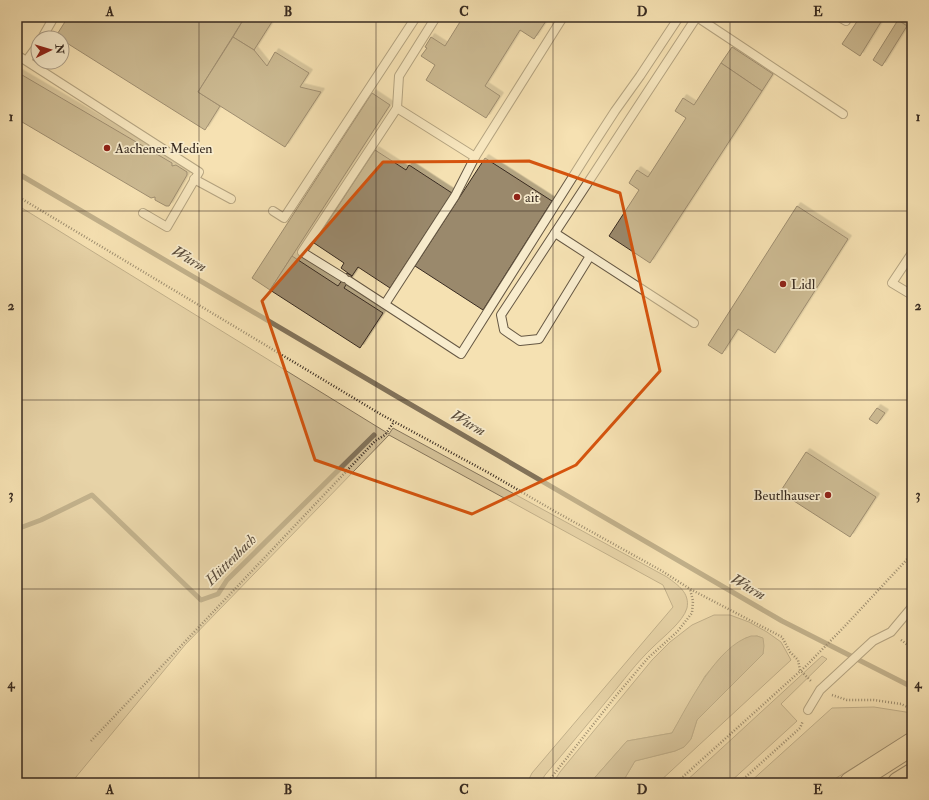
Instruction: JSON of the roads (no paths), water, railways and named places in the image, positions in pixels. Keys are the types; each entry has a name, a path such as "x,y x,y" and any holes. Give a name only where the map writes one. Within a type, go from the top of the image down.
{"main road":[{"path":"851,783 912,744"},
{"path":"899,783 912,775"}],"lane":[{"path":"47,30 54,17"},
{"path":"273,211 284,218 416,17"},
{"path":"436,17 399,76 397,108 302,252 461,354 591,148 679,17"},
{"path":"385,304 455,196 475,157 563,17"},
{"path":"590,256 538,339 520,341 504,330 501,315 697,17 843,114"},
{"path":"17,55 27,60 199,172 167,227 143,213"},
{"path":"27,60 30,56"},
{"path":"397,108 475,157"},
{"path":"194,179 231,199"},
{"path":"556,233 694,323"},
{"path":"912,253 892,284 912,295"},
{"path":"808,710 820,690 830,680 873,641 891,632 912,607"}],"waterway":[{"name":"Wurm","path":"17,173 782,621 912,687"},
{"name":"Hüttenbach","path":"17,529 41,520 92,495 201,600 218,594 227,580 374,435"}],"place":[{"name":"Aachener Medien","path":"107,148"},
{"name":"ait","path":"517,197"},
{"name":"Lidl","path":"783,284"},
{"name":"Beutlhauser","path":"828,495"}]}
